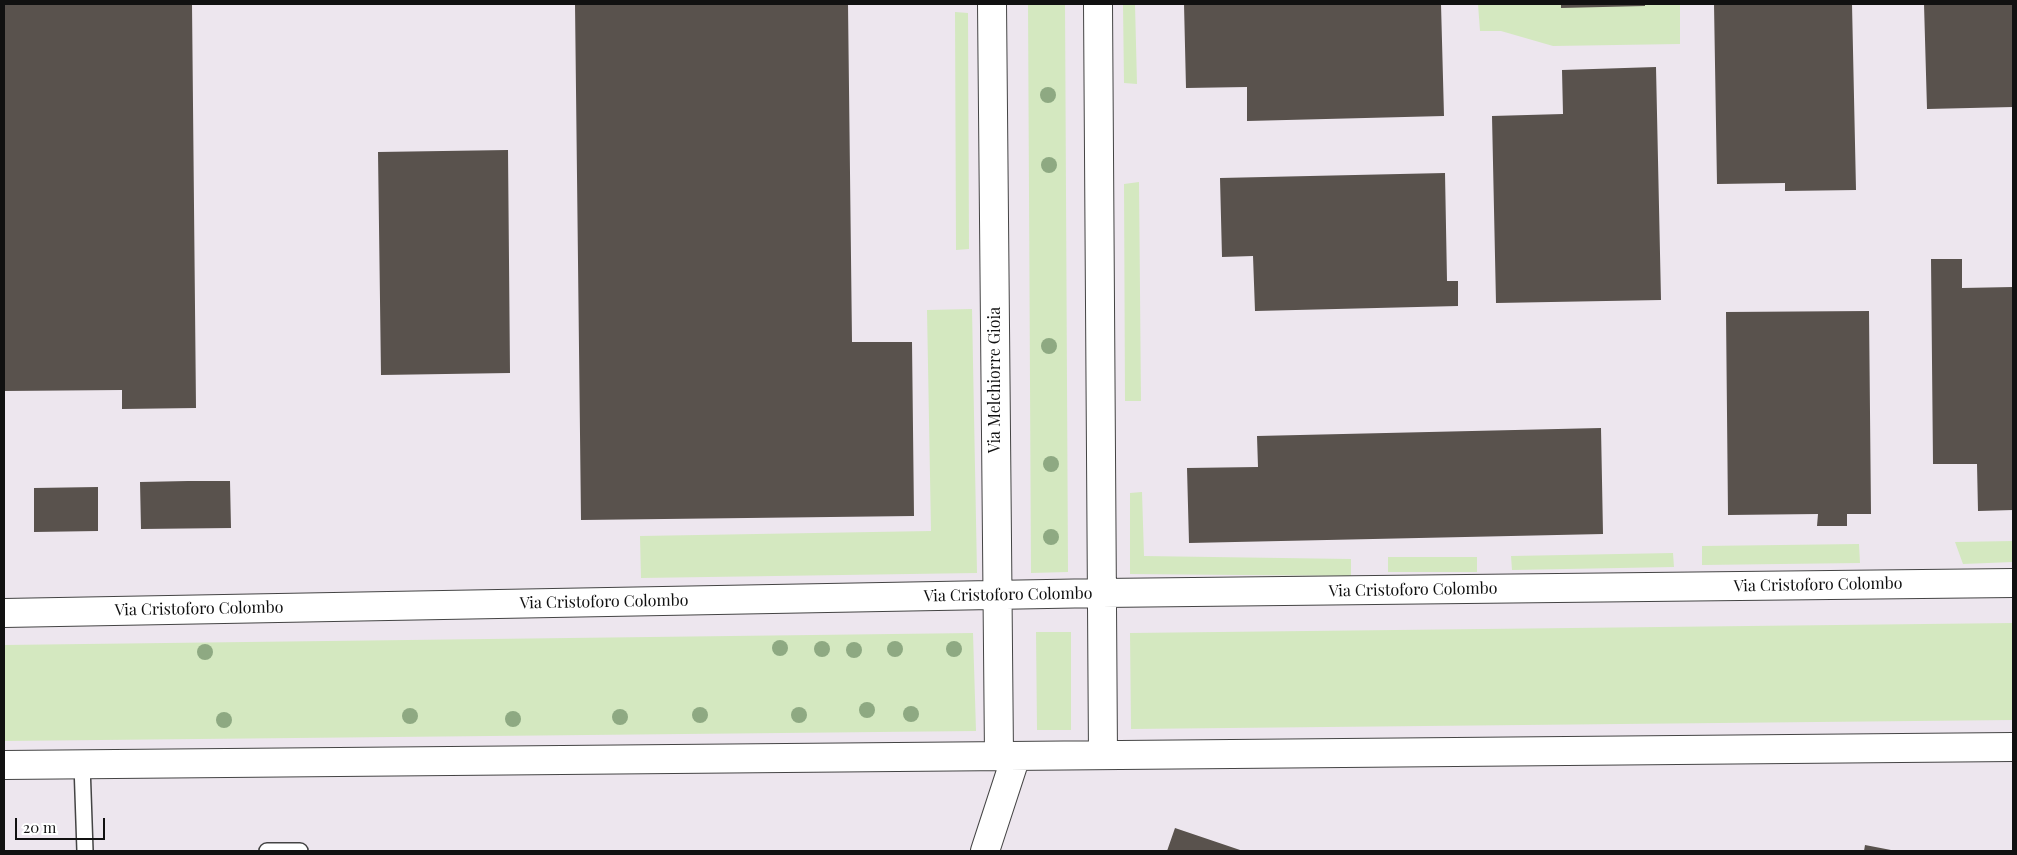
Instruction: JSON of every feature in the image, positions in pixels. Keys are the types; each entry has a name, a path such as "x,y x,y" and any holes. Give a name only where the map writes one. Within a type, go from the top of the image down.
{"street":[{"name":"Via Melchiorre Gioia","path":"985,851 1007,756 997,595 992,4"},
{"path":"1098,4 1103,755"},
{"name":"Via Cristoforo Colombo","path":"4,613 1102,593 2013,583"},
{"path":"4,765 2013,747"}],"lane":[{"path":"82,764 85,851"},
{"path":"267,851 300,851"}],"shaded area":[{"path":"4,4 2013,4 2013,851 4,851"}],"green space":[{"path":"1028,4 1065,4 1068,572 1031,573"},
{"path":"1123,4 1135,4 1137,84 1124,83"},
{"path":"1478,4 1680,4 1680,44 1553,46 1501,31 1480,31"},
{"path":"955,12 968,13 969,249 956,250"},
{"path":"1139,182 1141,401 1125,401 1124,184"},
{"path":"972,309 977,573 641,578 640,536 931,531 927,310"},
{"path":"1142,492 1144,556 1351,559 1351,576 1130,574 1130,493"},
{"path":"2013,541 2013,562 1963,564 1955,542"},
{"path":"1859,544 1860,563 1702,565 1702,546"},
{"path":"1673,553 1674,567 1512,570 1511,556"},
{"path":"1388,557 1477,557 1477,572 1388,572"},
{"path":"2013,623 2013,720 1131,729 1130,633"},
{"path":"1036,632 1071,632 1071,730 1037,730"},
{"path":"973,633 976,731 4,741 4,645"}],"building":[{"path":"4,4 192,4 196,408 122,409 122,390 4,391"},
{"path":"575,4 848,4 852,342 912,342 914,516 581,520"},
{"path":"1184,4 1441,4 1444,116 1247,121 1247,87 1186,88"},
{"path":"1561,4 1645,4 1645,6 1561,8"},
{"path":"1714,4 1852,4 1856,190 1785,191 1785,183 1717,184"},
{"path":"1924,4 2013,4 2013,107 1927,109"},
{"path":"1656,67 1661,300 1496,303 1492,116 1563,114 1562,70"},
{"path":"508,150 510,373 381,375 378,152"},
{"path":"1445,173 1447,281 1458,281 1458,306 1255,311 1253,256 1222,257 1220,178"},
{"path":"1931,259 1962,259 1962,288 2013,287 2013,510 1978,511 1977,464 1933,464"},
{"path":"1869,311 1871,514 1847,514 1847,526 1817,526 1818,514 1728,515 1726,312"},
{"path":"1601,428 1603,534 1189,543 1187,468 1258,467 1257,436"},
{"path":"230,481 231,528 141,529 140,482"},
{"path":"98,487 98,531 34,532 34,488"},
{"path":"1175,828 1243,851 1167,851"},
{"path":"1865,845 1891,850 1891,851 1864,851"}]}
